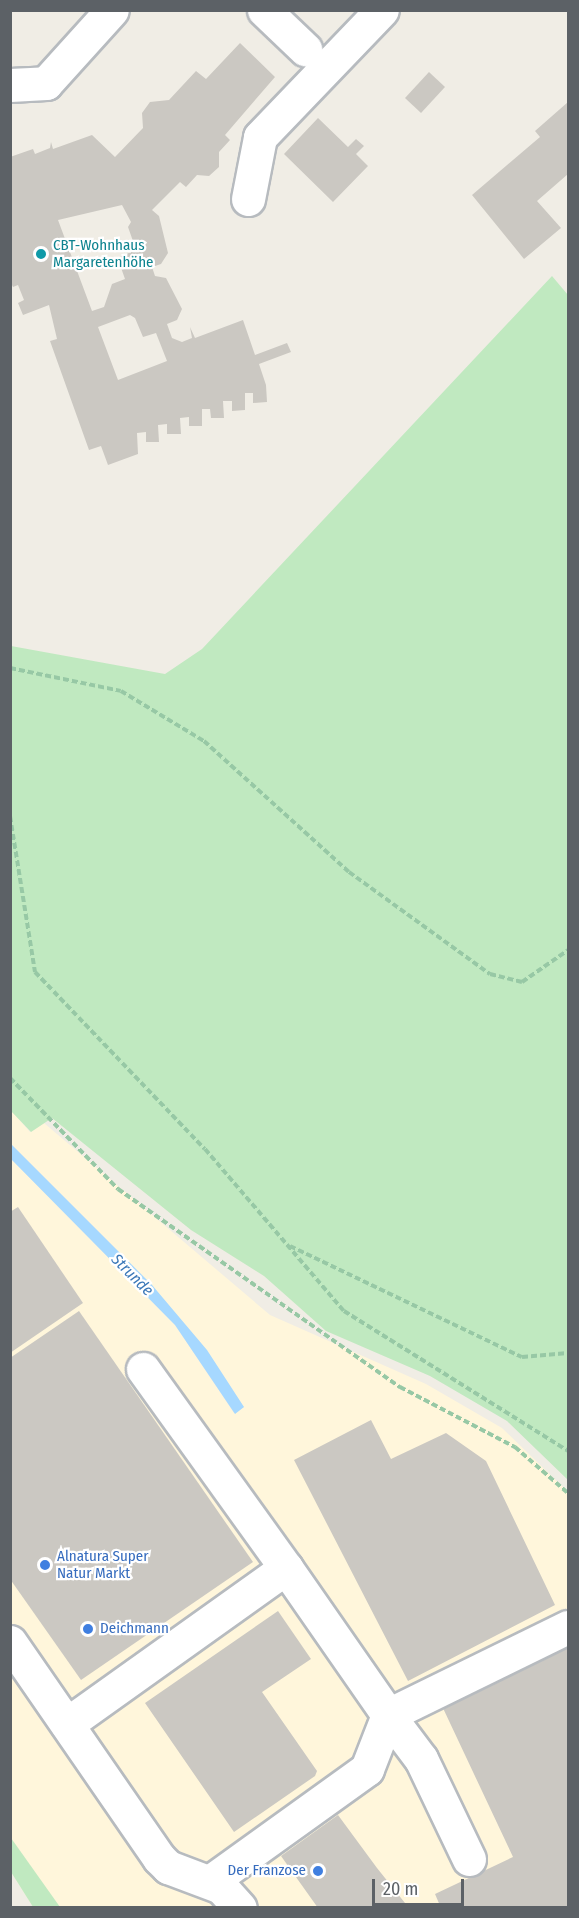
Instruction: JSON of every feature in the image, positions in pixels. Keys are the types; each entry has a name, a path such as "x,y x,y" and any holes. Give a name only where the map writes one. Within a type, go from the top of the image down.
{"lane":[{"path":"10,86 46,83 112,10"},
{"path":"264,10 305,49"},
{"path":"248,199 260,137 382,10"},
{"path":"143,1369 421,1759 469,1859"},
{"path":"67,1724 286,1568"},
{"path":"210,1882 367,1768 388,1715 568,1626"},
{"path":"10,1642 159,1858 168,1867 221,1887 240,1908"}],"path":[{"path":"10,668 121,692 204,741 349,872 490,974 522,982 568,950"},
{"path":"10,816 35,972 205,1149 344,1311 568,1451"},
{"path":"10,1078 118,1189 400,1387 515,1447 568,1493"},
{"path":"287,1244 522,1357 568,1353"}],"shaded area":[{"path":"11,1110 30,1132 44,1123 270,1315 426,1384 502,1428 568,1492 568,1907 33,1907 11,1872 11,1159 175,1325 234,1413 244,1407 152,1285 11,1144"}],"green space":[{"path":"552,276 568,295 568,1480 507,1421 430,1376 326,1331 264,1276 191,1230 52,1118 31,1132 10,1110 11,646 165,674 202,649"},
{"path":"11,1838 60,1907 33,1907 11,1872"}],"water":[{"name":"Strunde","path":"11,1144 152,1285 207,1350 244,1407 235,1414 175,1325 11,1159"}],"building":[{"name":"CBT-Wohnhaus Margaretenhöhe","path":"240,43 275,77 225,135 230,140 219,152 219,167 209,176 197,175 186,187 180,182 152,210 159,216 168,253 161,264 152,267 155,276 166,278 182,309 177,320 167,324 172,338 182,342 192,338 190,327 195,338 243,320 255,355 287,343 291,352 259,364 266,385 267,402 253,403 253,393 245,393 245,410 232,411 232,401 223,401 224,418 211,418 210,409 202,409 202,426 189,426 189,417 180,418 181,434 167,434 167,424 158,425 159,442 146,442 146,432 137,433 138,454 108,465 101,446 89,450 50,341 57,339 49,305 23,315 18,303 24,300 18,285 13,287 10,281 10,157 33,149 35,154 50,148 51,142 53,149 92,135 115,157 143,128 142,113 150,102 169,100 196,71 206,79","holes":["122,205 131,222 128,227 134,244 142,248 121,256 119,262 125,279 112,284 104,307 92,311 58,220","130,315 135,318 143,337 156,333 167,361 118,380 98,327"]},
{"path":"429,72 445,87 421,113 405,98"},
{"path":"568,102 568,174 537,201 561,228 524,259 472,195 540,137 535,131"},
{"path":"318,118 348,147 356,139 364,146 356,154 368,166 333,202 284,154"},
{"path":"18,1207 83,1303 10,1353 10,1212"},
{"path":"79,1311 253,1562 81,1680 10,1579 10,1358"},
{"path":"371,1420 391,1459 446,1433 486,1461 555,1605 408,1681 294,1460"},
{"path":"278,1611 311,1659 262,1692 317,1771 315,1776 234,1832 145,1703"},
{"path":"568,1646 568,1908 441,1908 435,1894 513,1857 442,1706"},
{"path":"338,1815 409,1908 318,1908 281,1856"}],"place":[{"name":"CBT-Wohnhaus Margaretenhöhe","path":"41,254"},
{"name":"Alnatura Super Natur Markt","path":"45,1565"},
{"name":"Deichmann","path":"88,1629"},
{"name":"Der Franzose","path":"318,1871"}]}
